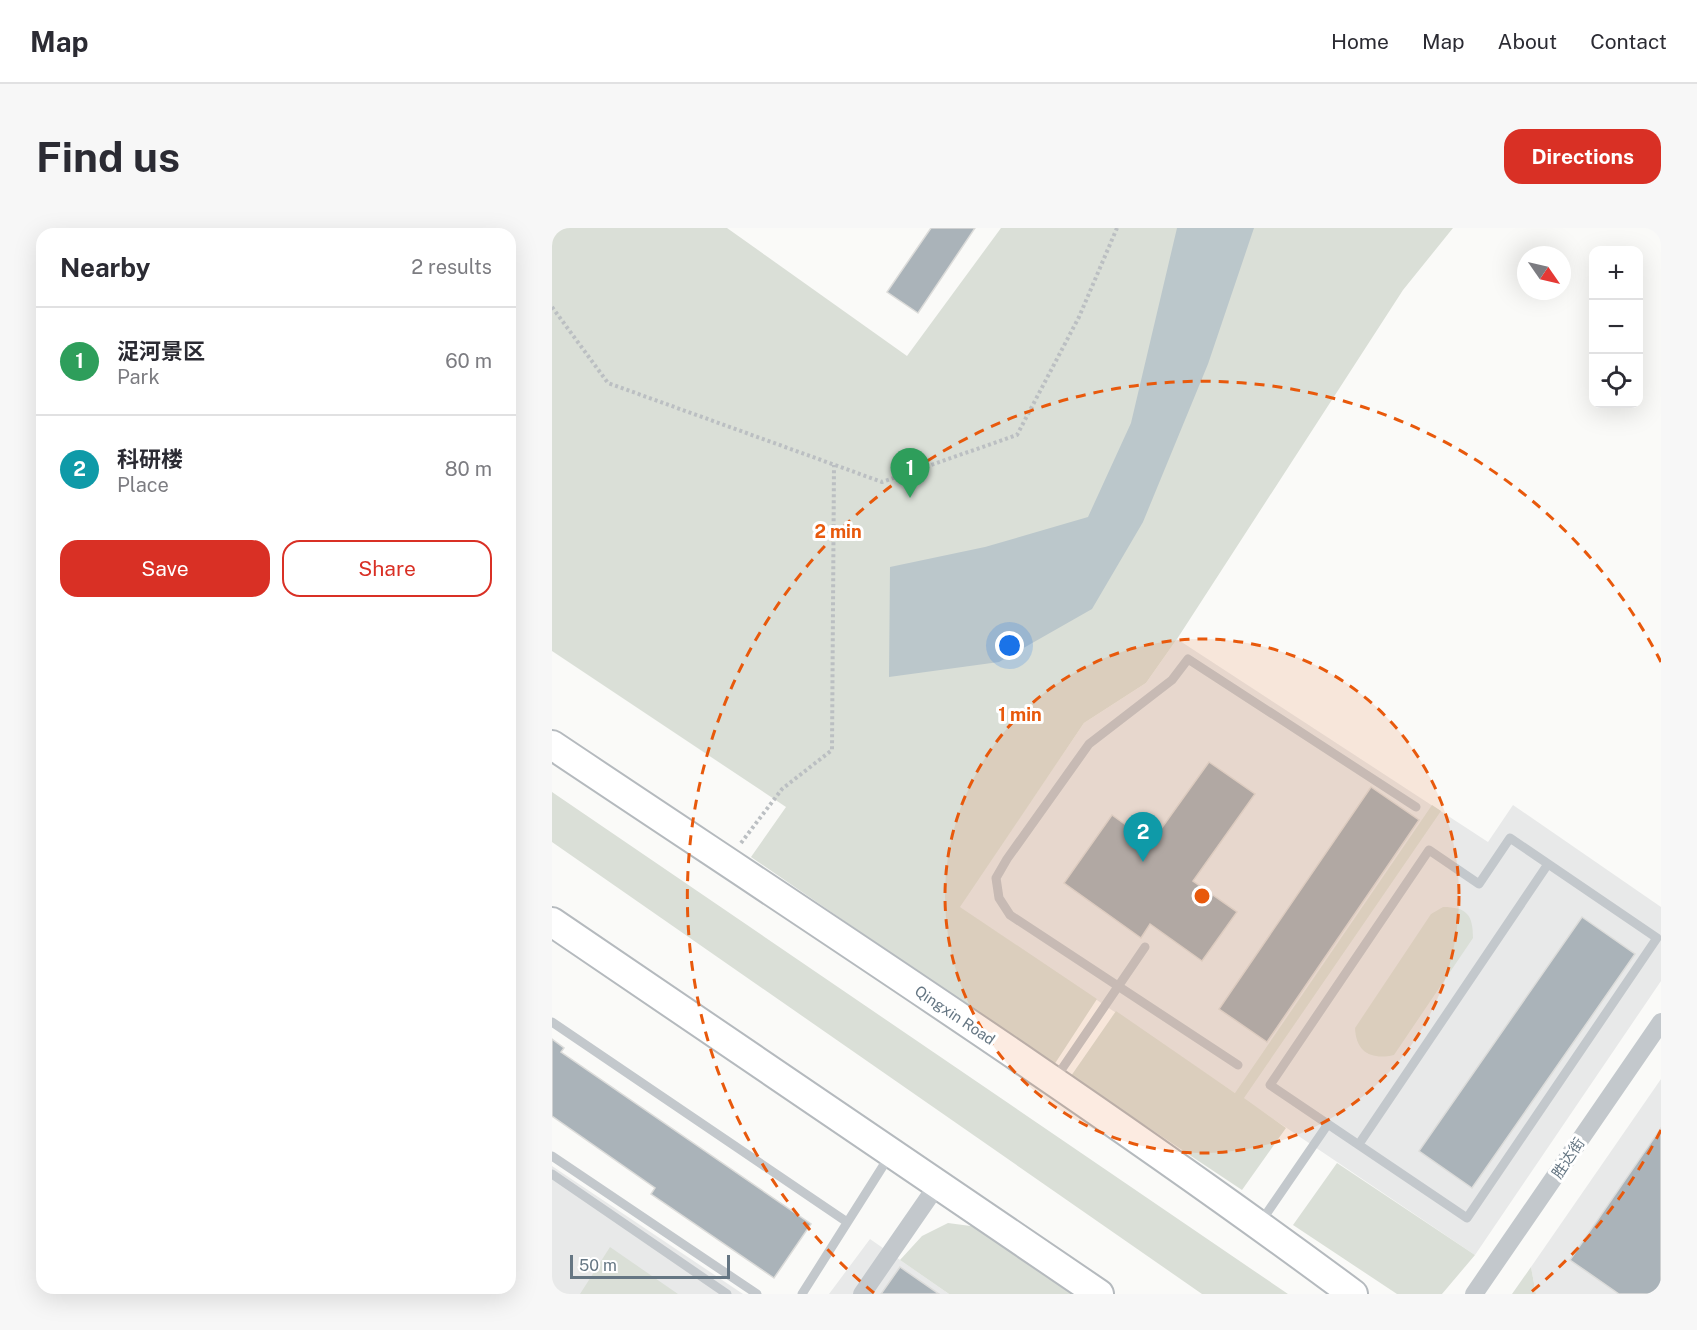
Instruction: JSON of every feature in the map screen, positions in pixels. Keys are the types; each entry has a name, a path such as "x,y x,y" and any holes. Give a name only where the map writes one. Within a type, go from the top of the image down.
{"main road":[{"name":"Qingxin Road","path":"552,745 1053,1081 1259,1225 1353,1294"},
{"path":"552,922 1099,1294"}],"street":[{"name":"胜达街","path":"1474,1294 1661,1022"},
{"path":"862,1294 938,1184"}],"lane":[{"path":"1238,1065 1010,915 999,898 996,878 1006,859 1089,744 1172,680 1188,659 1416,807"},
{"path":"1510,838 1548,864 1656,938 1467,1218 1270,1085 1429,850 1479,884 1510,838"},
{"path":"1359,1144 1548,864"},
{"path":"1053,1081 1145,947"},
{"path":"552,1022 848,1222"},
{"path":"1259,1225 1328,1124"},
{"path":"802,1294 891,1153"},
{"path":"552,1156 758,1294"},
{"path":"552,1174 727,1294"}],"path":[{"path":"552,307 608,383 882,482 1017,435 1079,317 1118,228"},
{"path":"726,862 782,789 832,750 834,465"}],"shaded area":[{"path":"552,228 727,228 907,356 1001,228 1453,228 1403,290 1177,639 1146,683 1084,723 960,907 1097,999 1054,1065 751,857 786,807 552,651"},
{"path":"1177,228 1254,228 1208,364 1143,522 1092,609 999,662 889,677 890,567 985,547 1088,517 1131,423"},
{"path":"1177,639 1488,842 1513,805 1661,907 1661,981 1475,1255 959,907 1084,723 1146,683"},
{"path":"552,792 1288,1294 1202,1294 552,842"},
{"path":"1432,805 1441,811 1244,1098 1286,1128 1242,1190 1071,1076 1116,1011 1235,1093"},
{"path":"1443,907 1458,909 1467,914 1472,923 1473,938 1394,1055 1379,1056 1367,1053 1358,1043 1355,1028 1431,914"},
{"path":"1661,1079 1661,1294 1536,1294 1531,1267"},
{"path":"1337,1163 1475,1255 1442,1294 1397,1294 1293,1225"},
{"path":"552,1166 743,1294 552,1294"},
{"path":"948,1223 978,1227 1077,1294 949,1294 900,1260 922,1236"},
{"path":"870,1239 949,1294 829,1294"},
{"path":"610,1247 678,1294 580,1294"},
{"path":"1531,1267 1536,1294 1512,1294"}],"building":[{"path":"931,228 975,228 918,313 887,292"},
{"path":"1209,762 1255,794 1193,881 1237,912 1202,961 1150,924 1141,938 1064,883 1112,815 1151,843"},
{"path":"1371,787 1419,820 1267,1042 1219,1009"},
{"path":"1582,917 1635,954 1472,1188 1419,1151"},
{"path":"552,1039 564,1048 561,1052 811,1224 774,1278 651,1194 655,1188 552,1116"},
{"path":"1661,1128 1661,1294 1619,1294 1570,1260"},
{"path":"900,1267 939,1294 881,1294"}],"place":[{"name":"浞河景区","path":"910,498"},
{"name":"科研楼","path":"1143,862"}]}
